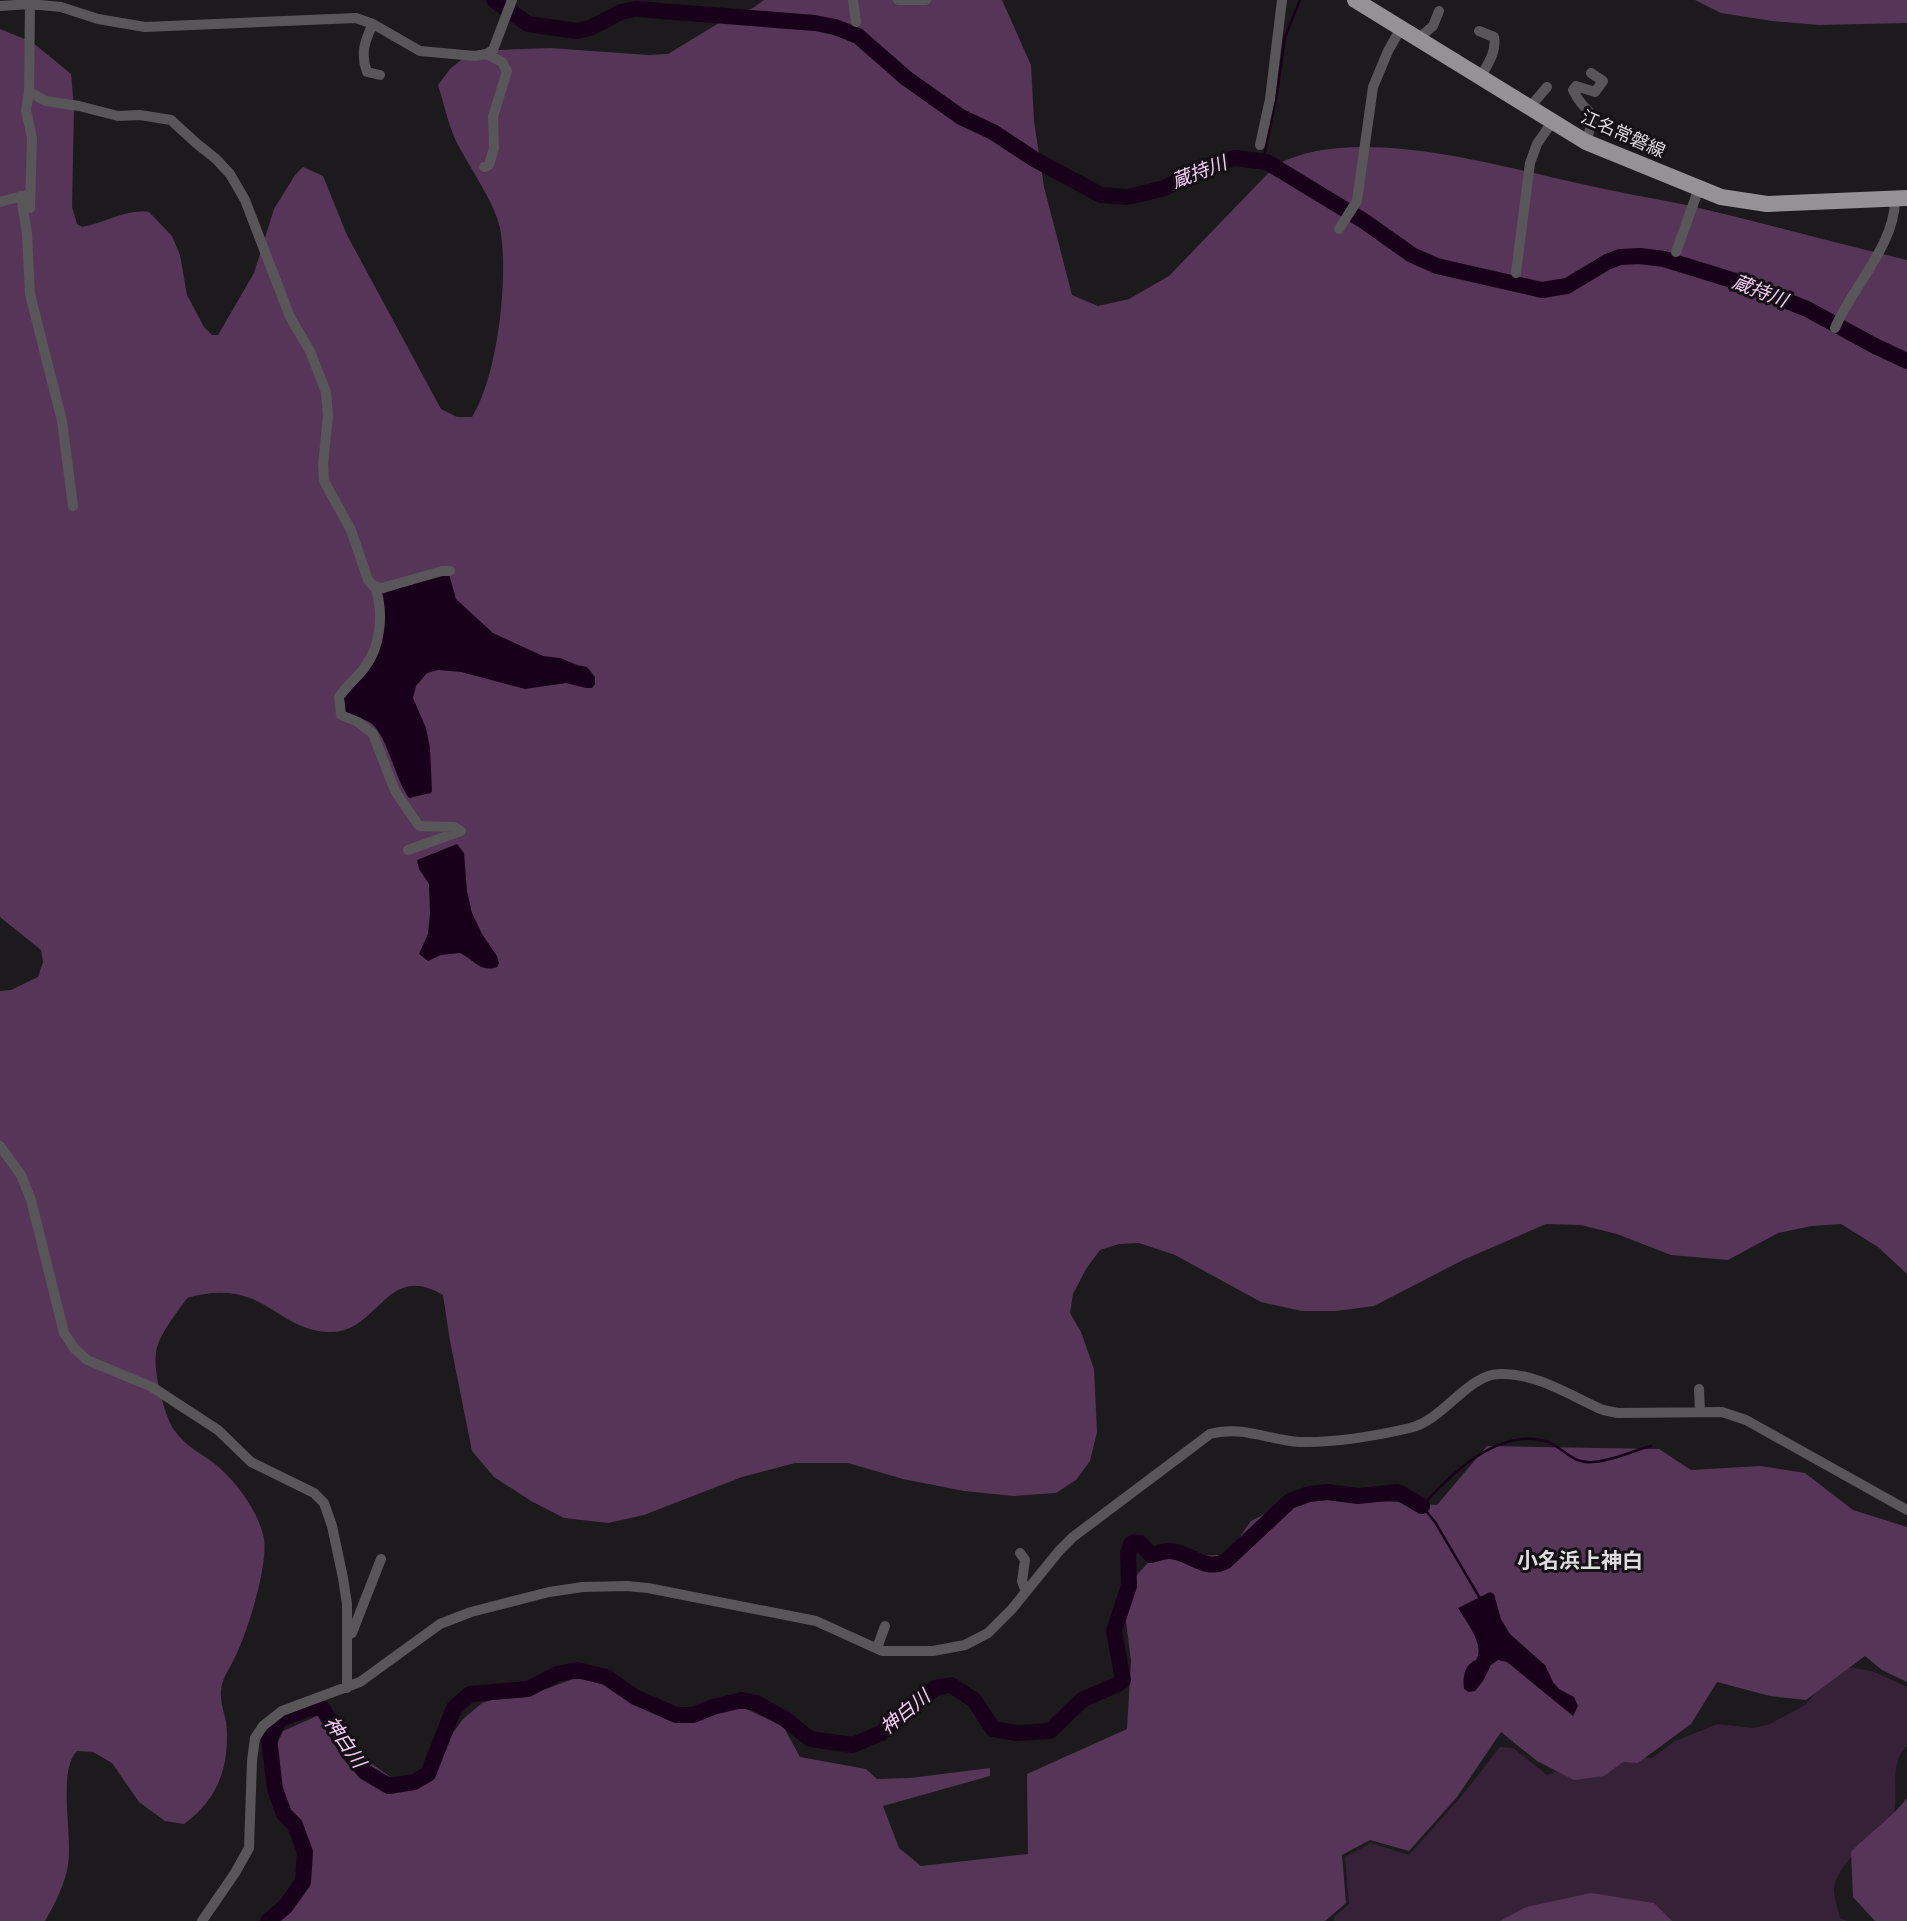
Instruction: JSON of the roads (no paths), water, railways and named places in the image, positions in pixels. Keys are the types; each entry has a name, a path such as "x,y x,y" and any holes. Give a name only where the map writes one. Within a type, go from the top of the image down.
{"main road":[{"name":"江名常磐線","path":"1355,0 1586,142 1721,197 1767,204 1901,198"}],"street":[{"path":"0,6 30,4 61,7 98,19 145,27 356,18 373,24 420,51 475,56 493,50 512,0"},
{"path":"853,0 856,22"},
{"path":"898,0 926,0"},
{"path":"1260,145 1270,99 1282,0"},
{"path":"30,4 29,92 26,110 32,138 25,195 30,294 62,421 73,506"},
{"path":"1419,38 1433,26 1439,11"},
{"path":"373,24 365,40 363,59 367,72 380,75"},
{"path":"1339,229 1357,201 1373,87 1401,28"},
{"path":"1479,32 1494,37 1496,41 1495,50 1480,78"},
{"path":"484,167 489,165 494,148 493,117 507,71 502,62 486,54"},
{"path":"1586,142 1593,118 1573,90 1576,86 1595,92 1598,90 1603,81 1591,74"},
{"path":"1530,107 1548,87"},
{"path":"29,92 46,101 118,116 140,115 171,120 230,174 244,200 290,317 310,351 326,392 328,416 324,481 351,530 368,580 375,587 379,613 378,633 368,662 339,697 341,715 358,722 373,734 395,791 419,826 454,827 461,831 408,850"},
{"path":"1517,273 1530,163 1537,144 1552,122"},
{"path":"1676,252 1699,188"},
{"path":"0,201 25,195"},
{"path":"25,195 30,208"},
{"path":"1835,328 1881,247 1901,198"},
{"path":"375,587 383,588 450,571"},
{"path":"0,1146 21,1175 31,1200 64,1333 74,1348 87,1360 152,1387 218,1430 251,1462 314,1493 324,1503 332,1526 343,1578 347,1688"},
{"path":"202,1921 249,1848 252,1761 255,1738 263,1726 282,1711 347,1688 374,1673 440,1625 471,1612 549,1592 583,1587 648,1587 705,1601 816,1621 877,1648 902,1652 933,1651 965,1645 996,1626 1073,1537 1210,1434 1223,1430 1239,1431 1296,1442 1323,1442 1392,1432 1431,1421 1466,1390 1495,1374 1521,1375 1603,1410 1618,1413 1722,1412 1746,1420 1907,1510"},
{"path":"1699,1389 1700,1411"},
{"path":"1020,1553 1025,1560 1023,1581 1026,1592"},
{"path":"346,1636 352,1633 381,1559"},
{"path":"877,1648 884,1626"}],"waterway":[{"name":"蔵持川","path":"494,0 528,24 577,31 590,28 621,12 636,9 815,23 835,27 858,36 906,78 961,117 993,132 1034,159 1101,195 1127,197 1164,188 1213,164 1235,158 1267,162 1364,221 1412,255 1437,266 1542,290 1567,286 1620,257 1664,259 1745,284 1807,309 1907,361"},
{"path":"1263,161 1285,37 1300,0"},
{"path":"1481,1600 1435,1522 1422,1506 1446,1481 1476,1457 1509,1441 1545,1441 1572,1458 1585,1462 1607,1460 1651,1446"},
{"name":"神白川","path":"268,1921 285,1907 303,1882 305,1852 295,1825 284,1814 275,1789 269,1738 280,1719 314,1707 323,1709 348,1752 365,1772 389,1786 414,1782 428,1774 454,1708 470,1694 528,1689 557,1674 577,1670 606,1677 635,1697 676,1715 693,1715 742,1700 756,1703 785,1719 810,1739 853,1745 881,1733 935,1688 951,1685 974,1700 993,1729 1017,1733 1050,1731 1082,1700 1123,1680 1114,1631 1129,1586 1128,1554 1131,1544 1140,1543 1151,1555 1167,1551 1177,1552 1204,1563 1218,1564 1226,1561 1290,1501 1309,1494 1327,1492 1358,1496 1398,1492 1422,1506"}],"district":[{"name":"小名浜上神白","path":"1580,1560"}]}
